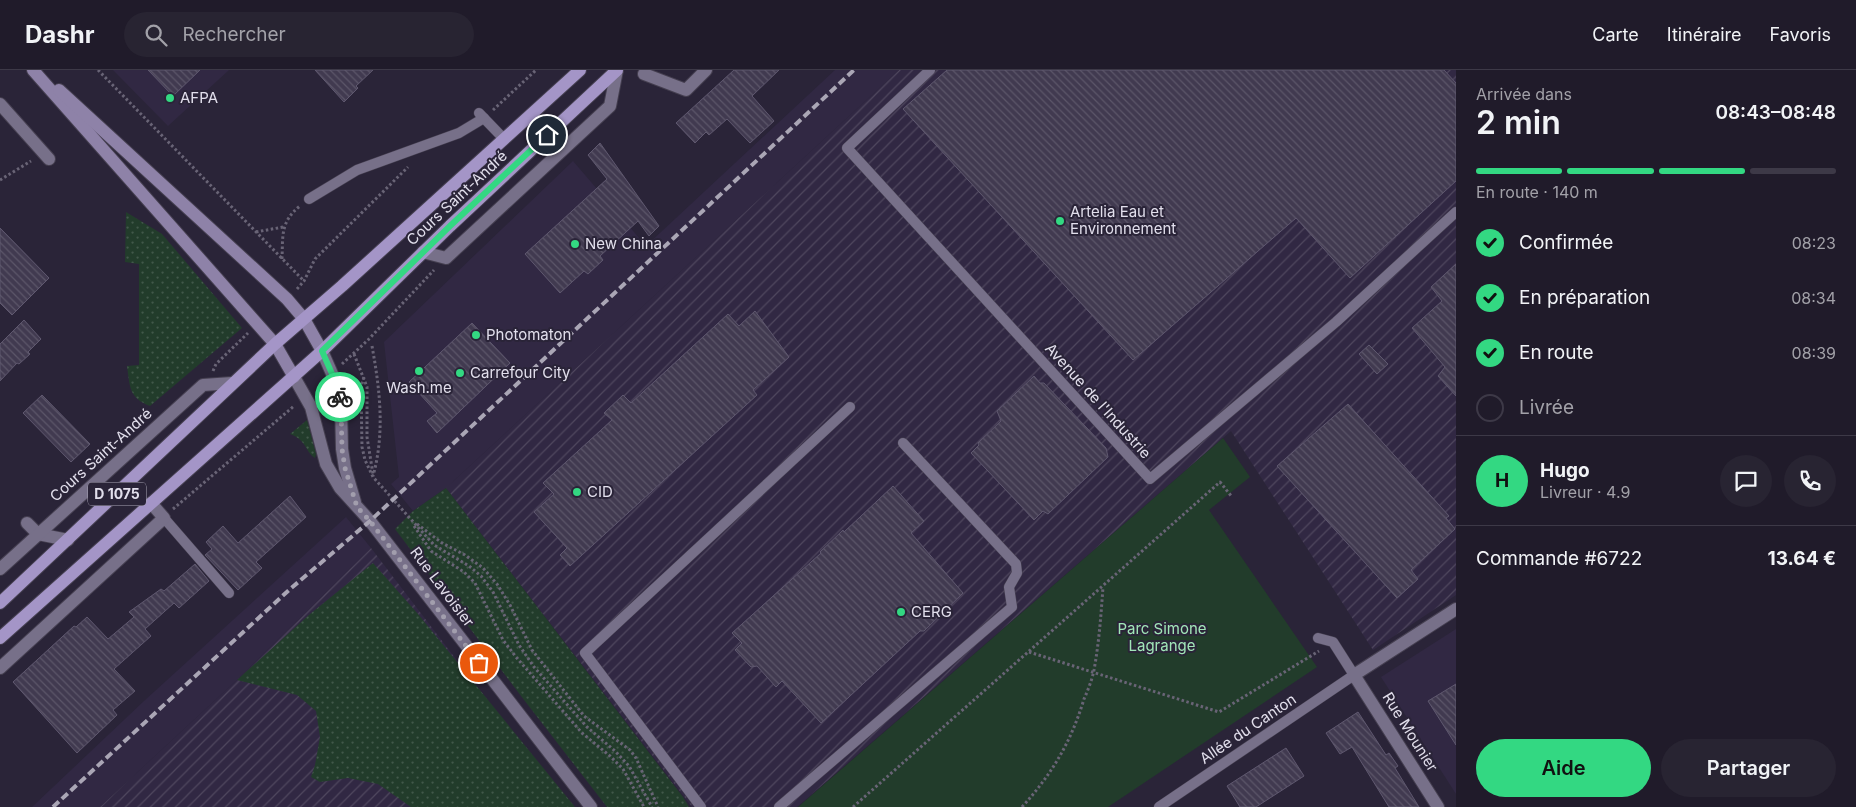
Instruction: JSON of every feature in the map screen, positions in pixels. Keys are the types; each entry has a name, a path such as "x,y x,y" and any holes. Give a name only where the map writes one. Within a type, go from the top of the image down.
{"main road":[{"path":"32,70 275,344 294,377"},
{"path":"38,70 287,299 304,319 322,351"},
{"name":"Cours Saint-André","path":"0,603 275,344 580,70"},
{"name":"Cours Saint-André","path":"0,638 294,377 423,252 617,70"}],"street":[{"name":"Cours Saint-André","path":"423,252 446,258 610,106 617,70"},
{"path":"644,74 686,90 706,70"},
{"path":"0,104 46,156"},
{"name":"Rue Lavoisier","path":"322,351 337,385 341,406 342,449 345,468 357,507"},
{"name":"Rue Lavoisier","path":"294,377 311,407 326,464 340,488 370,521 591,807"},
{"name":"Cours Saint-André","path":"0,569 203,385 232,384"},
{"path":"0,668 164,518 151,503"},
{"path":"27,523 38,534 68,540"},
{"path":"1354,675 1456,609"},
{"name":"Rue Mounier","path":"1354,675 1438,807"}],"lane":[{"name":"Avenue de l'Industrie","path":"930,70 847,148 1150,479 1336,322 1456,212"},
{"path":"309,199 357,170 459,133 482,115 504,139"},
{"path":"701,807 585,652 850,407"},
{"path":"779,807 1012,606 1009,586 1017,573 1016,564 904,443"},
{"path":"164,518 230,593"},
{"path":"1318,638 1333,642 1354,675"},
{"name":"Allée du Canton","path":"1159,807 1354,675"}],"path":[{"path":"98,70 304,281 315,258 408,167 416,163"},
{"path":"482,115 536,70"},
{"path":"0,180 46,156"},
{"path":"282,259 283,227 292,213 309,199"},
{"path":"255,232 283,227"},
{"path":"372,346 378,386 381,433 373,477"},
{"path":"354,354 364,377 361,387 362,447 365,460 373,477 434,545 469,566 481,576 494,592 519,644 534,667 587,728 615,751 629,766 652,807"},
{"path":"853,807 1220,482 1232,497"},
{"path":"408,517 431,551 464,572 475,583 503,640 512,652 582,733 623,769 644,807"},
{"path":"408,517 442,544 464,555 483,568 497,584 510,605 532,650 584,716 630,750 636,758 658,807"},
{"path":"1022,807 1060,757 1074,728 1093,672 1100,628 1103,586"},
{"path":"1029,652 1219,712 1321,650"}],"shaded area":[{"name":"AFPA","path":"113,70 229,70 168,126"},
{"path":"835,70 899,70 446,488 413,511 391,484 399,477 384,342 573,161 646,246"},
{"path":"899,70 1456,70 1456,595 1373,650 1231,431 797,807 692,807 446,488"},
{"path":"346,517 371,548 237,680 100,807 32,807 144,701"},
{"path":"371,548 569,807 100,807 237,680"},
{"path":"1456,629 1456,794 1381,677"}],"green space":[{"path":"126,212 162,234 242,328 150,406 134,395 130,386 127,366 139,365 139,264 125,262"},
{"path":"307,420 316,454 315,458 309,453 300,439 290,434"},
{"name":"Parc Simone Lagrange","path":"1223,438 1250,477 1209,510 1317,667 1108,807 798,807"},
{"path":"446,488 689,807 607,807 521,696 395,529 413,511"},
{"path":"373,563 418,614 575,807 411,807 378,784 348,778 320,782 311,777 320,737 316,711 297,695 237,680 310,614"}],"building":[{"path":"148,70 200,70 173,96"},
{"path":"315,70 373,70 356,86 358,88 344,102"},
{"path":"734,70 779,70 752,96 774,121 750,143 727,119 709,135 706,132 695,143 676,123"},
{"path":"947,70 1444,70 1456,83 1456,181 1350,278 1296,218 1133,360 903,109"},
{"name":"New China","path":"600,143 659,226 649,236 638,221 600,256 603,260 588,274 584,271 560,293 525,254 607,179 588,155"},
{"path":"0,228 49,278 12,315 0,303"},
{"path":"1456,264 1456,396 1438,376 1445,367 1412,328 1442,301 1431,287"},
{"path":"755,311 789,357 753,390 757,395 570,566 560,555 567,548 534,512 554,494 543,483 612,420 604,413 623,395 631,403 728,314 739,326"},
{"path":"24,320 41,339 28,352 30,354 19,364 17,363 0,381 0,344"},
{"name":"Carrefour City","path":"472,323 510,363 437,433 427,421 437,413 409,382"},
{"path":"1369,345 1388,364 1377,374 1359,354"},
{"path":"1034,376 1040,383 1044,383 1106,448 1108,457 1048,514 1043,511 1034,520 971,453 979,445 978,443 1001,421 997,411"},
{"path":"42,395 90,444 71,462 23,413"},
{"path":"1348,404 1449,516 1446,518 1455,529 1411,570 1418,579 1397,598 1277,466"},
{"path":"893,486 924,521 911,533 963,593 924,631 920,631 821,723 782,681 776,687 757,666 751,667 735,650 742,643 732,633"},
{"path":"290,496 306,517 256,562 262,568 238,590 205,555 212,549 206,542 223,526 238,543"},
{"path":"195,564 209,581 179,608 174,603 145,629 151,636 114,669 135,691 113,710 117,715 77,753 13,682 74,626 76,627 87,617 108,639 134,617 129,612 161,589 164,591"},
{"path":"1456,684 1456,745 1428,701"},
{"path":"1358,712 1386,755 1389,753 1398,766 1395,768 1419,807 1389,807 1352,747 1340,754 1326,733"},
{"path":"1286,748 1304,776 1256,807 1240,807 1227,786"}],"railway":[{"path":"53,807 289,590 370,521 854,70"}],"way so far":[{"path":"340,397 342,449 345,468 357,507 370,521 479,663"}],"place":[{"name":"AFPA","path":"170,98"},
{"name":"Artelia Eau et Environnement","path":"1060,221"},
{"name":"New China","path":"575,244"},
{"name":"Photomaton","path":"476,335"},
{"name":"Wash.me","path":"419,371"},
{"name":"Carrefour City","path":"460,373"},
{"name":"CID","path":"577,492"},
{"name":"CERG","path":"901,612"}],"route":[{"path":"340,397 337,385 322,351 450,226 547,135"}]}
